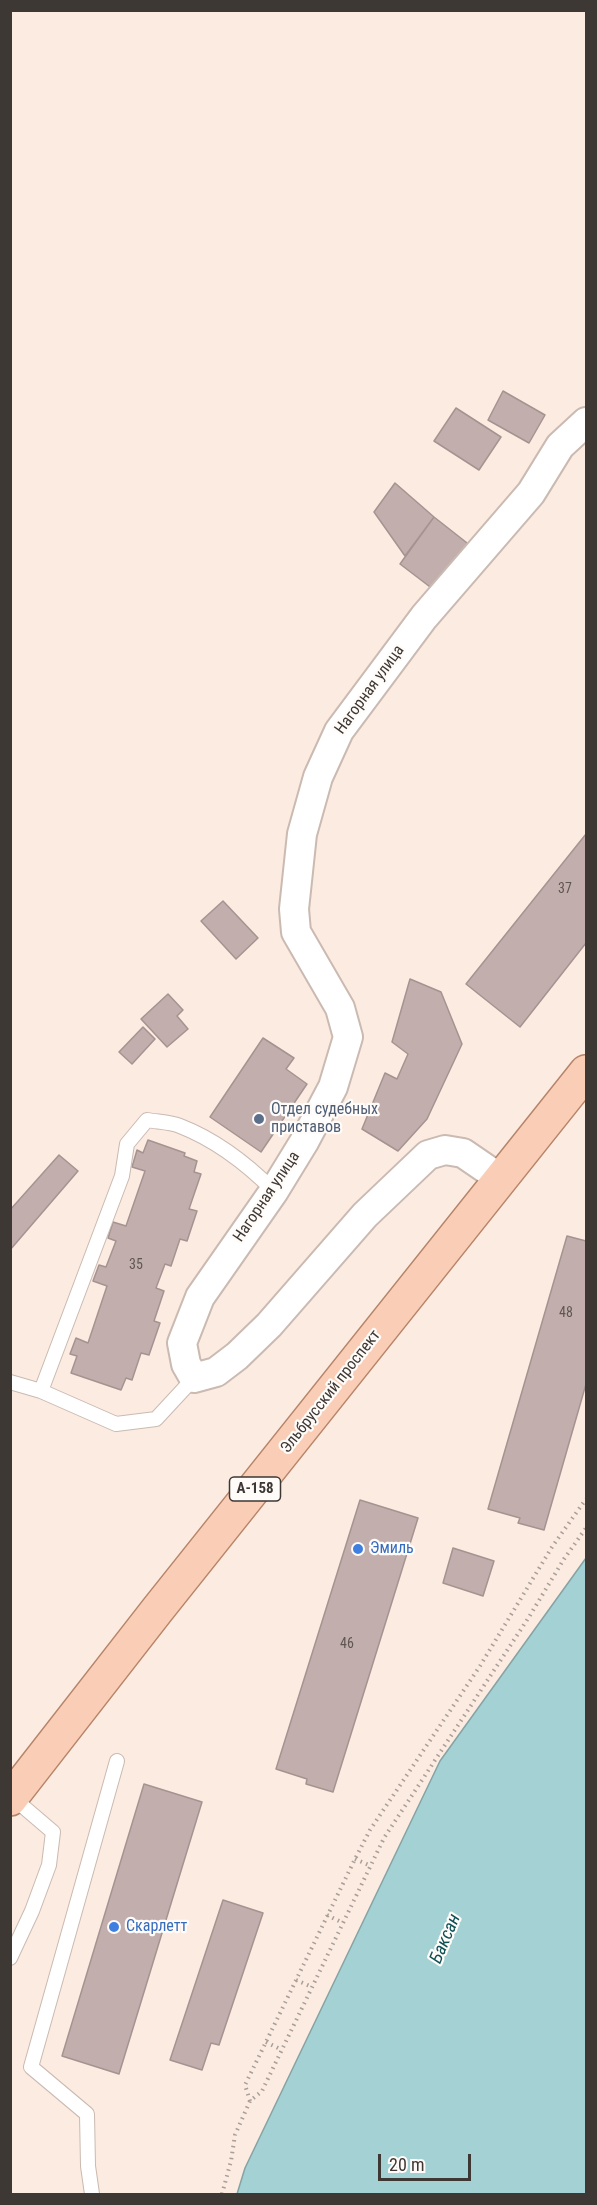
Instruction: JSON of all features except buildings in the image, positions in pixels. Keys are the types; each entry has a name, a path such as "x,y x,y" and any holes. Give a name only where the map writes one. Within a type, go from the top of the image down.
{"main road":[{"name":"Эльбрусский проспект","path":"11,1798 158,1609 586,1072"}],"street":[{"name":"Нагорная улица","path":"194,1378 186,1364 182,1343 200,1297 274,1191 304,1142 333,1087 348,1036 340,1008 296,932 294,909 302,834 318,777 339,730 424,617 531,493 560,446 586,422"},
{"path":"194,1378 216,1372 237,1356 269,1325 365,1215 428,1155 445,1150 463,1153 501,1179"}],"lane":[{"path":"41,1391 122,1176 127,1144 147,1120 179,1126 217,1145 249,1166 274,1191"},
{"path":"10,1382 41,1391 116,1424 156,1419 194,1378"},
{"path":"92,2194 88,2166 87,2114 31,2067 117,1761"},
{"path":"10,1958 33,1911 49,1865 53,1833 11,1798"}],"path":[{"path":"250,2101 245,2085 370,1830 480,1666 552,1547 586,1499"},
{"path":"222,2194 231,2162 235,2134 250,2101 262,2091 384,1838 586,1528"},
{"path":"355,1859 371,1866"},
{"path":"327,1915 343,1923"},
{"path":"296,1980 312,1988"},
{"path":"266,2042 282,2050"}],"water":[{"name":"Баксан","path":"586,1558 586,2194 237,2194 245,2168 440,1761"}],"place":[{"name":"Отдел судебных приставов","path":"259,1119"},
{"name":"Эмиль","path":"358,1549"},
{"name":"Скарлетт","path":"114,1927"}]}
